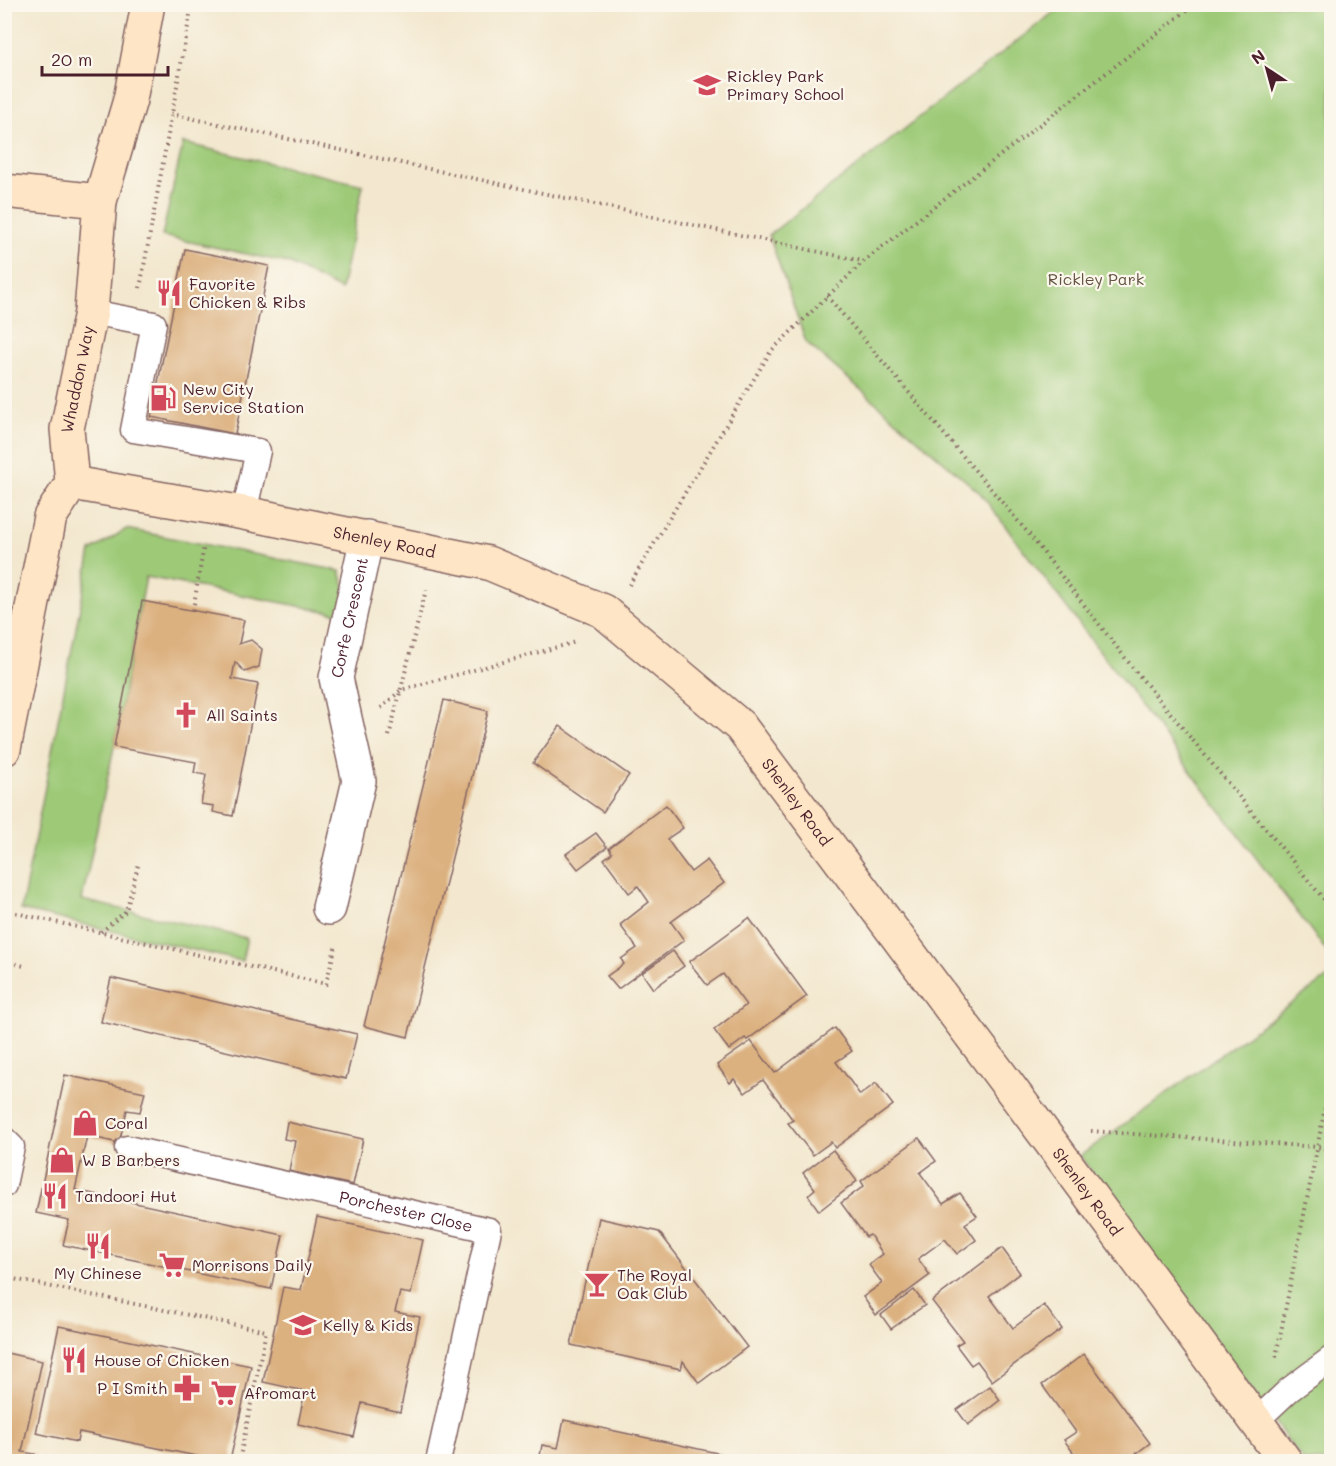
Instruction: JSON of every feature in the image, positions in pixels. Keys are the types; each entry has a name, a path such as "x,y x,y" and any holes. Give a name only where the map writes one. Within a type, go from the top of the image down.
{"street":[{"name":"Whaddon Way","path":"72,483 67,429 91,312 100,201 130,100 148,4"},
{"path":"4,191 100,201"},
{"path":"4,749 50,517 72,483"},
{"name":"Shenley Road","path":"72,483 244,513 488,563 603,611 740,726 1286,1461"},
{"name":"Corfe Crescent","path":"329,908 358,781 336,678 367,537"}],"lane":[{"path":"91,312 154,324 133,430 258,451 244,513"},
{"path":"4,1139 12,1147 4,1185"},
{"name":"Porchester Close","path":"127,1148 489,1230 438,1461"},
{"path":"1256,1420 1289,1390 1332,1358"}],"path":[{"path":"134,321 192,4"},
{"path":"625,592 771,351 863,262 1195,4"},
{"path":"171,114 863,262"},
{"path":"827,296 1029,534 1133,668 1332,909"},
{"path":"193,610 204,541"},
{"path":"387,746 428,584"},
{"path":"349,736 401,690 587,639"},
{"path":"100,932 126,911 139,862"},
{"path":"16,913 326,984 338,939"},
{"path":"4,962 24,966"},
{"path":"1276,1359 1332,1072"},
{"path":"1055,1148 1087,1130 1318,1147 1332,1150"},
{"path":"4,1277 266,1331 239,1461"}],"green space":[{"name":"Rickley Park","path":"1063,5 1331,5 1331,957 981,494 806,342 769,235"},
{"path":"183,143 363,185 341,290 288,263 162,236"},
{"path":"126,529 340,571 345,587 341,614 146,577 82,900 247,938 242,961 21,910 91,551"},
{"path":"1331,975 1331,1461 1303,1461 1080,1156"}],"building":[{"path":"185,249 269,266 235,434 151,417"},
{"name":"All Saints","path":"142,601 244,620 239,644 251,640 262,649 259,667 245,672 235,662 232,679 258,684 233,816 213,812 214,806 201,804 206,775 194,773 196,762 114,747"},
{"path":"444,700 488,711 408,1037 364,1026"},
{"path":"560,726 629,775 603,812 533,763"},
{"path":"666,805 683,828 667,839 679,856 691,872 707,860 724,883 671,922 684,940 618,989 607,976 624,964 621,959 637,948 620,925 649,902 638,886 629,893 604,859 612,853 609,848"},
{"path":"596,833 607,847 578,869 566,854"},
{"path":"749,918 807,996 747,1040 745,1038 729,1050 714,1030 746,1005 723,974 707,985 689,962"},
{"path":"673,951 684,966 653,989 642,973"},
{"path":"111,978 357,1034 346,1079 101,1022"},
{"path":"835,1028 852,1051 836,1062 860,1095 876,1083 893,1105 835,1148 831,1142 813,1155 788,1123 793,1120 763,1080 745,1093 734,1079 730,1083 717,1065 751,1041 775,1073"},
{"path":"65,1075 145,1092 140,1112 127,1110 119,1143 87,1136 75,1190 283,1235 271,1289 63,1245 69,1220 36,1213"},
{"path":"287,1122 363,1139 353,1185 289,1171 295,1141 284,1139"},
{"path":"919,1138 936,1161 920,1173 943,1204 960,1193 977,1216 965,1224 976,1240 957,1254 945,1239 918,1259 930,1275 876,1315 863,1297 882,1283 869,1265 883,1254 870,1235 866,1237 841,1203 864,1186 861,1181"},
{"path":"833,1150 857,1181 819,1211 808,1195 815,1189 803,1173"},
{"path":"317,1217 423,1240 411,1294 400,1292 395,1312 420,1317 400,1412 362,1403 354,1437 298,1424 305,1391 263,1382 283,1287 301,1290"},
{"path":"599,1218 659,1232 747,1347 699,1383 683,1361 681,1369 571,1345"},
{"path":"1002,1248 1020,1273 989,1296 1013,1328 1044,1305 1062,1329 992,1381 977,1361 971,1365 956,1345 963,1341 932,1301"},
{"path":"914,1290 925,1305 891,1329 881,1315"},
{"path":"59,1326 251,1366 230,1461 79,1432 77,1442 36,1433"},
{"path":"7,1353 42,1361 22,1452 35,1454 33,1461 4,1461 4,1366"},
{"path":"1084,1354 1150,1443 1126,1461 1068,1461 1076,1456 1064,1440 1076,1432 1042,1385"},
{"path":"990,1386 1000,1400 968,1425 957,1410"},
{"path":"564,1420 722,1454 720,1461 539,1461 542,1445 558,1448"}],"place":[{"name":"Rickley Park Primary School","path":"707,85"},
{"name":"Favorite Chicken & Ribs","path":"169,293"},
{"name":"New City Service Station","path":"163,398"},
{"name":"All Saints","path":"186,715"},
{"name":"Coral","path":"85,1123"},
{"name":"W B Barbers","path":"62,1160"},
{"name":"Tandoori Hut","path":"55,1196"},
{"name":"My Chinese","path":"98,1246"},
{"name":"Morrisons Daily","path":"172,1265"},
{"name":"The Royal Oak Club","path":"597,1284"},
{"name":"Kelly & Kids","path":"303,1325"},
{"name":"House of Chicken","path":"74,1360"},
{"name":"P I Smith","path":"187,1388"},
{"name":"Afromart","path":"224,1393"}]}
